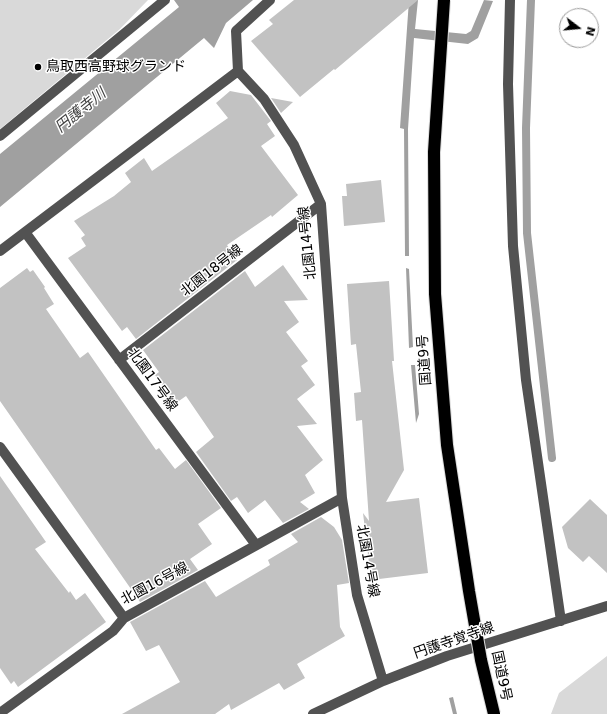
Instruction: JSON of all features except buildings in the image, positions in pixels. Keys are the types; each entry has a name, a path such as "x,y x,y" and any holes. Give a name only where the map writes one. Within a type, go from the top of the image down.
{"highway":[{"name":"国道9号","path":"444,0 434,152 435,294 447,445 481,660 494,714"}],"street":[{"path":"0,136 165,0"},
{"path":"0,251 238,71 236,31 270,0"},
{"path":"510,0 508,84 513,246 526,380 561,621"},
{"name":"北園14号線","path":"238,71 264,99 294,145 321,204 342,498 357,595 383,681"},
{"name":"北園18号線","path":"119,360 321,204"},
{"name":"北園17号線","path":"25,232 256,545"},
{"name":"北園16号線","path":"0,447 124,618 342,498"},
{"name":"円護寺覚寺線","path":"313,714 383,681 447,656 607,606"},
{"path":"0,713 113,631 124,618"}],"shaded area":[{"name":"鳥取西高野球グランド","path":"0,0 148,0 120,29 0,129"},
{"path":"607,656 607,714 551,714 559,693"}],"water":[{"name":"円護寺川","path":"174,0 253,0 226,23 214,48 204,38 0,207 0,154 179,7"},
{"path":"409,0 418,0 415,29 466,34 471,31 484,0 493,1 478,38 468,44 414,38 408,129 409,256 405,256 404,129 400,128"},
{"path":"406,268 409,269 413,347 409,348"},
{"path":"411,365 415,365 419,414 416,423"},
{"path":"453,697 457,714 453,714 449,698"}],"waterway":[{"path":"531,0 526,128 527,233 552,458"}],"place":[{"name":"鳥取西高野球グランド","path":"38,67"}]}
